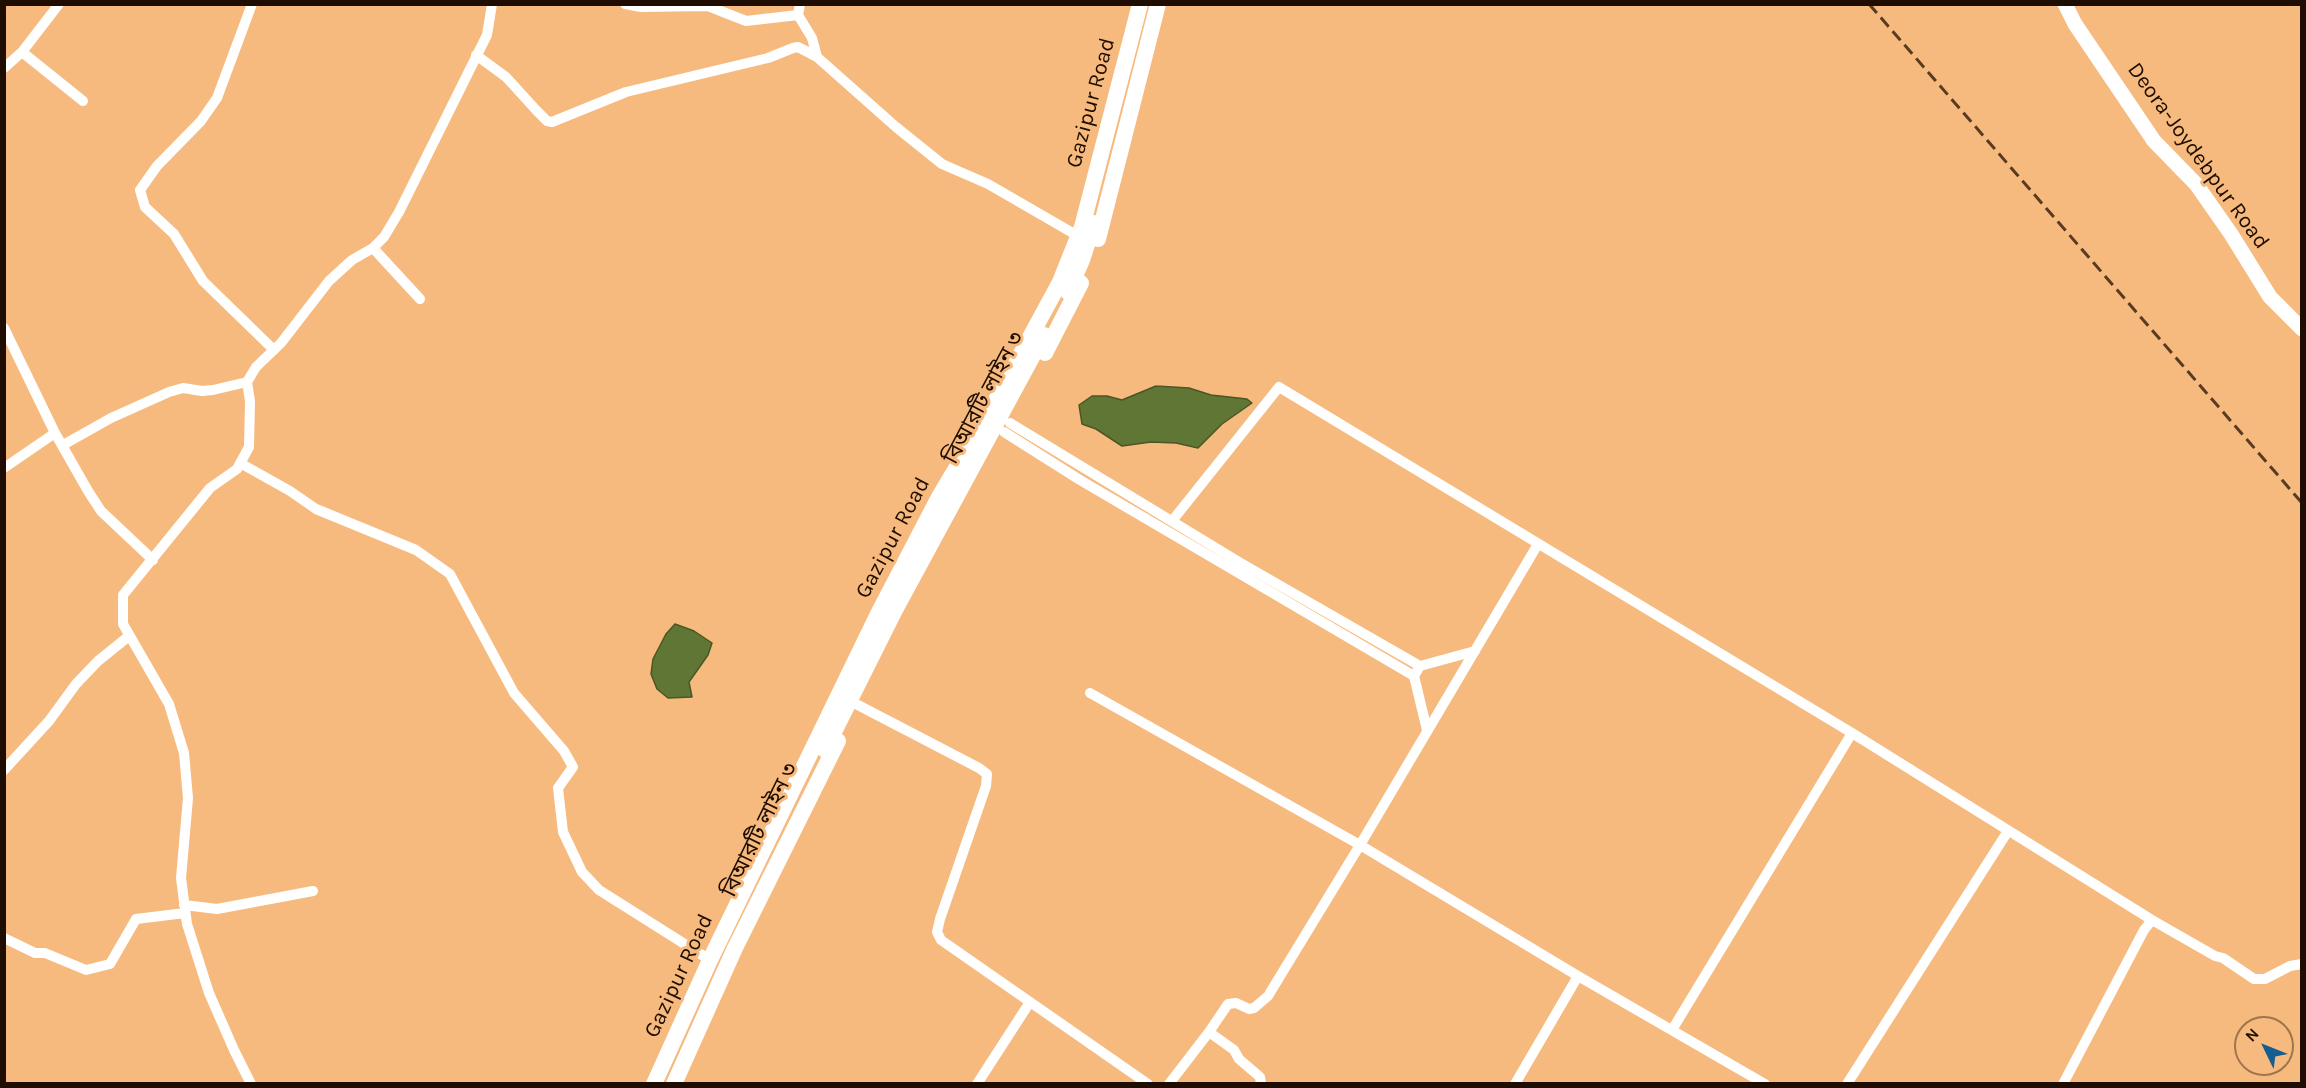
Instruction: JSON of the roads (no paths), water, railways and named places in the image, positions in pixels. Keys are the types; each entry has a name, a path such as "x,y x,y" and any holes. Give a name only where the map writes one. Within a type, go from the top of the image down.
{"main road":[{"name":"Gazipur Road","path":"654,1083 710,960 878,614 939,497 990,411 1060,282 1078,236 1140,4"},
{"name":"বিআরটি লাইন ৩","path":"664,1083 775,847 895,610 1068,292 1090,235 1150,4"},
{"name":"Gazipur Road","path":"674,1083 735,948 856,704 1007,428 1083,279 1099,236 1158,4"}],"street":[{"path":"4,68 22,52 59,4"},
{"path":"252,4 218,98 201,121 158,166 140,190 145,207 174,234 203,281 274,350"},
{"path":"251,1083 209,993 187,924 181,878 188,798 184,753 169,704 123,624 123,595 210,488 237,469 249,447 248,382 256,367 274,350 329,281 352,260 373,248 384,237 399,212 487,35 492,4"},
{"path":"625,4 641,7 708,6 746,21 799,10 812,38 817,57"},
{"name":"Deora-Joydebpur Road","path":"2065,4 2082,34 2154,141 2196,184 2226,225 2270,297 2301,329"},
{"path":"476,55 506,77 537,111 552,122 626,92 758,61 798,47 817,57 896,127 942,164 988,184 1078,236"},
{"path":"22,52 83,102"},
{"path":"373,248 420,299"},
{"path":"4,328 55,433 101,511 153,560"},
{"path":"63,445 111,418 169,392 183,388 213,390 248,382"},
{"path":"1172,521 1279,387 1852,733 2152,920 2215,956 2223,958 2254,979 2265,979 2290,966 2301,964"},
{"path":"1007,428 1172,521 1417,671 1427,730"},
{"path":"1007,428 1080,480 1417,671 1475,651"},
{"path":"4,468 55,433"},
{"path":"240,463 290,491 316,509 416,550 450,574 514,693 564,752 573,767 558,788 563,832 582,872 599,890 710,960"},
{"path":"1169,1083 1228,1004 1236,1003 1249,1009 1254,1008 1268,996 1538,544"},
{"path":"4,770 50,722 76,684 98,661 129,636"},
{"path":"1090,693 1360,845 1578,976 1765,1083"},
{"path":"856,704 980,768 987,774 986,786 937,932 941,940 1148,1083"},
{"path":"1672,1030 1852,733"},
{"path":"1847,1083 2008,831"},
{"path":"4,938 35,953 45,953 86,970 110,964 136,919 185,909 217,909 313,891"},
{"path":"2062,1083 2144,930 2152,920"},
{"path":"1515,1083 1578,976"},
{"path":"977,1083 1030,1002"},
{"path":"1209,1032 1234,1050 1239,1059 1260,1077 1261,1083"}],"railway":[{"path":"1869,4 2302,503"}]}
